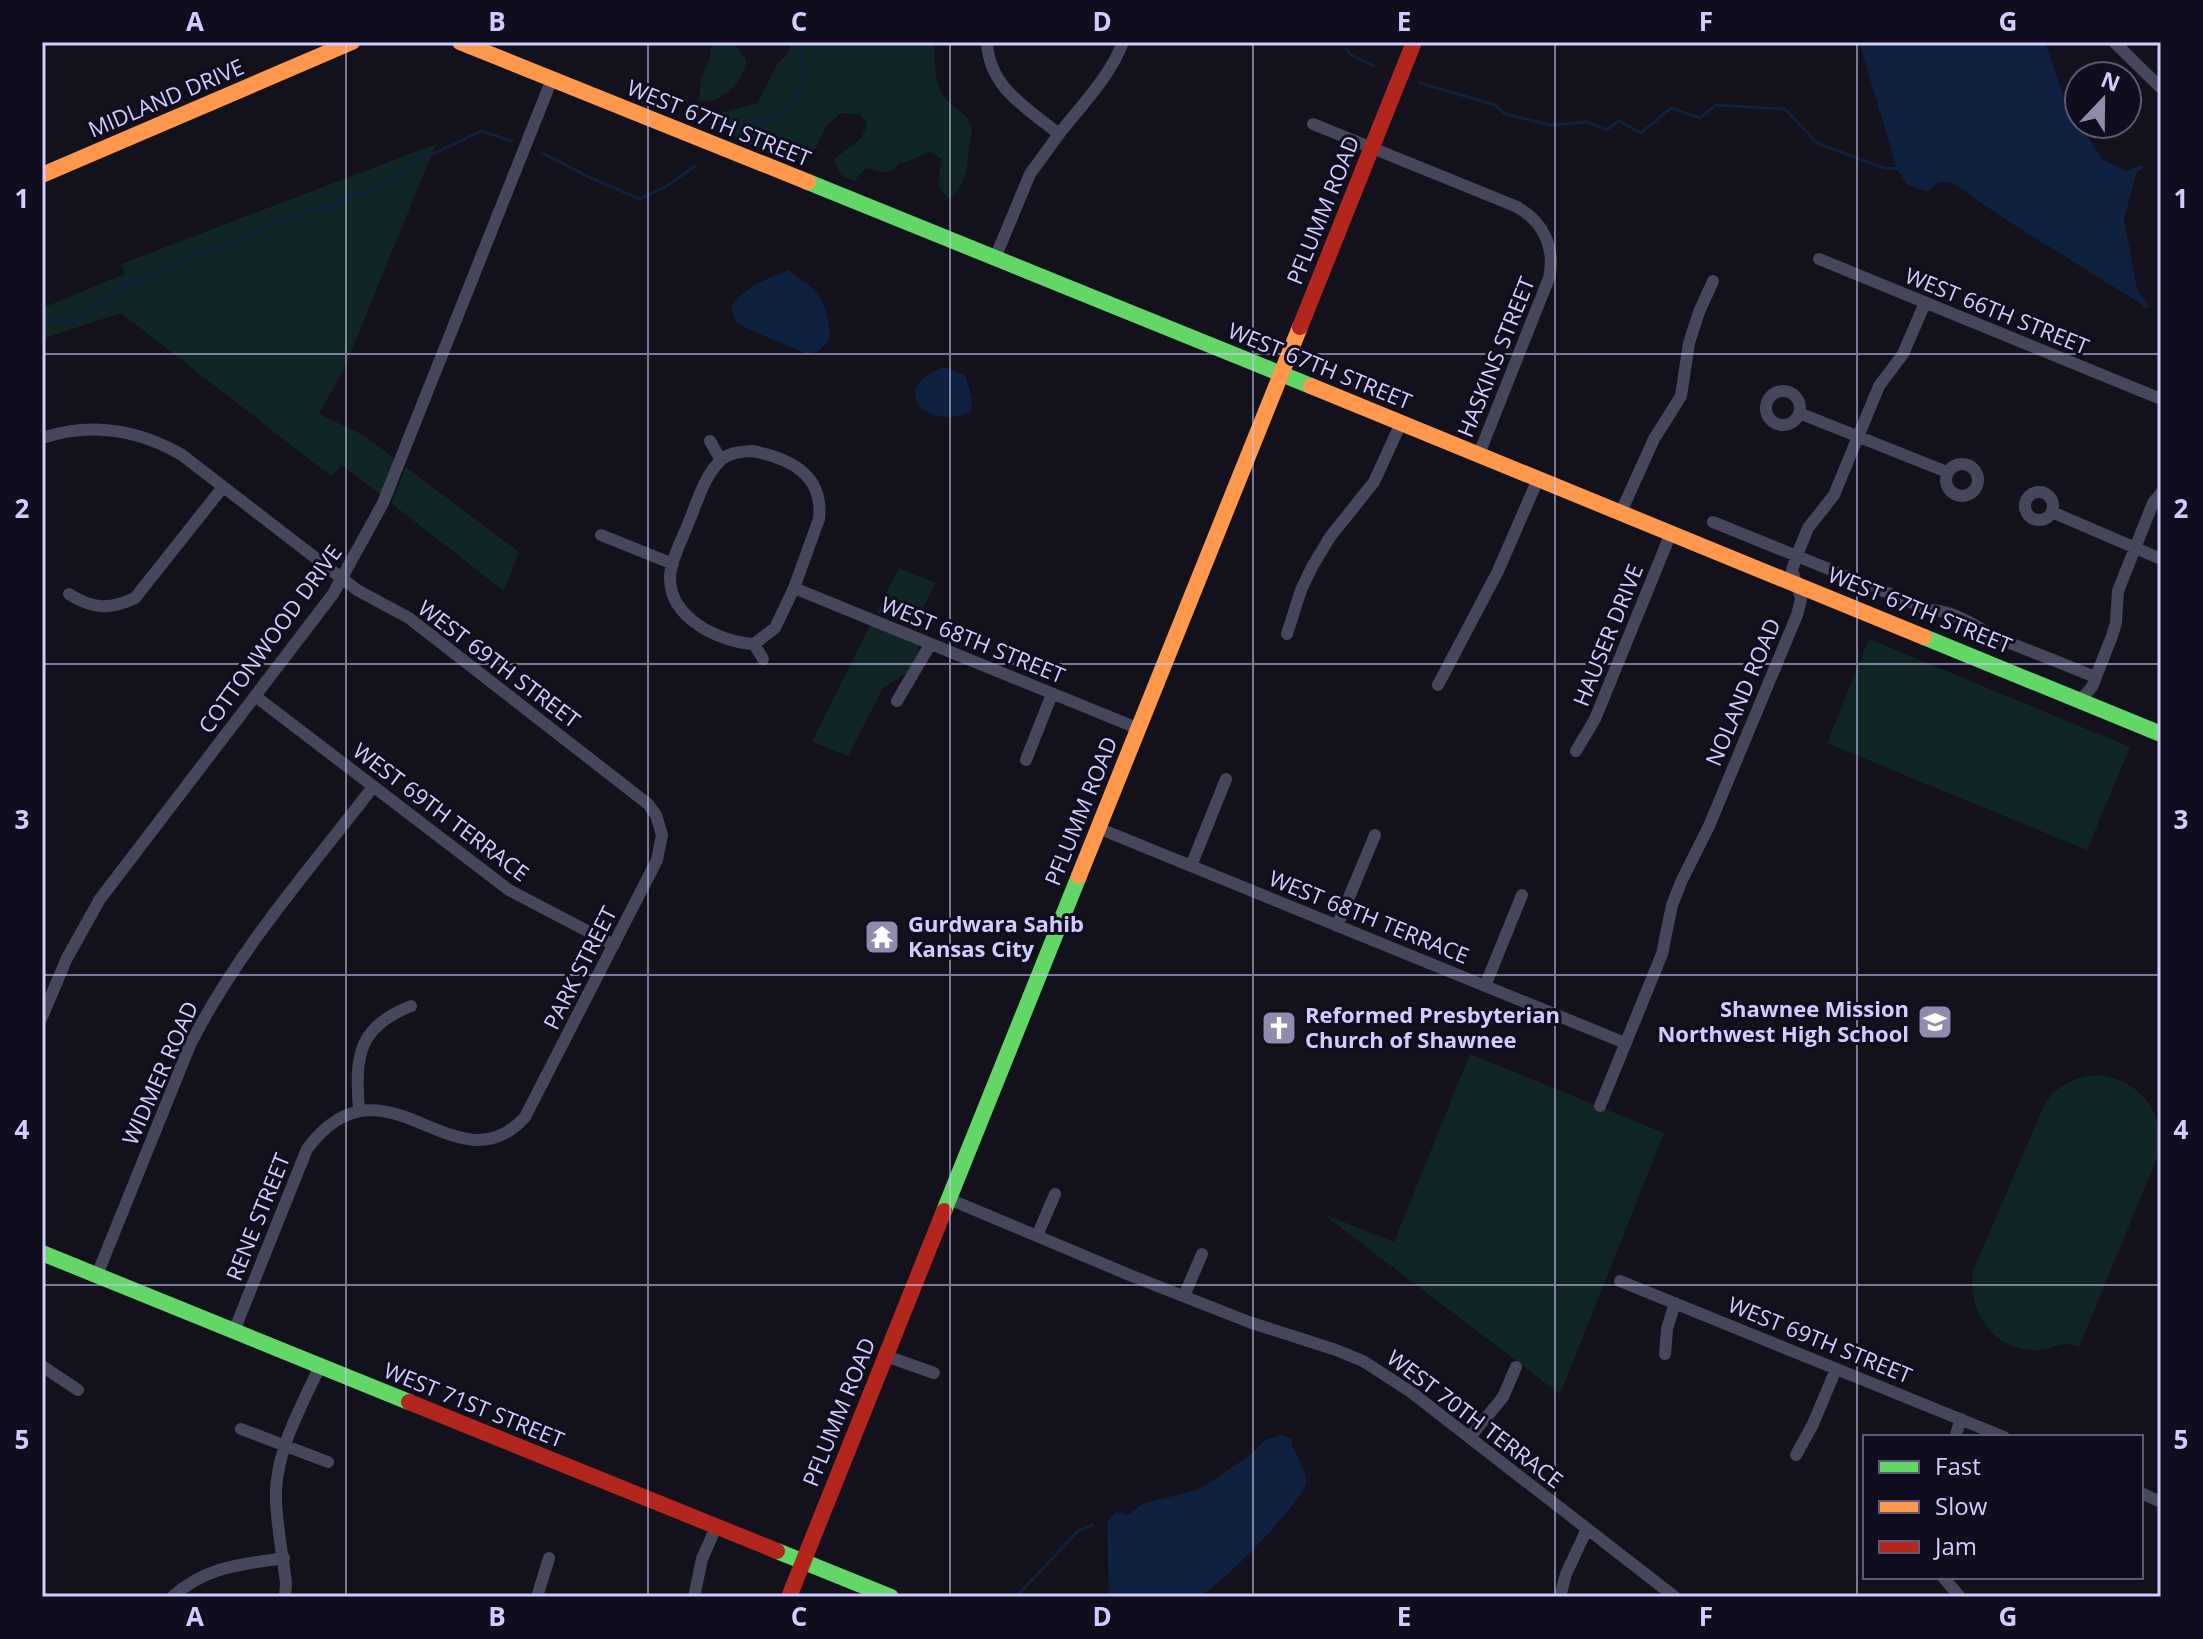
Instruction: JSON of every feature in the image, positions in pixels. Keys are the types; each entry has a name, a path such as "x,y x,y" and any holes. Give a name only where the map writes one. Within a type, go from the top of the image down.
{"street":[{"name":"MIDLAND DRIVE","path":"42,175 352,42"},
{"name":"WEST 67TH STREET","path":"460,42 2161,734"},
{"path":"987,42 993,72 1002,87 1059,134"},
{"path":"995,258 1030,174 1123,42"},
{"name":"PFLUMM ROAD","path":"789,1597 1414,42"},
{"path":"2114,42 2161,88"},
{"name":"COTTONWOOD DRIVE","path":"42,1017 67,958 100,899 342,579 383,503 552,79"},
{"path":"1313,124 1373,147"},
{"name":"HASKINS STREET","path":"1373,147 1515,206 1543,229 1552,256 1549,278 1479,454"},
{"name":"WEST 66TH STREET","path":"1819,259 2161,399"},
{"path":"1621,512 1654,439 1681,396 1689,343 1713,281"},
{"name":"NOLAND ROAD","path":"1600,1106 1662,954 1672,905 1682,880 1709,826 1797,615 1801,599 1792,570 1797,555 1808,528 1834,495 1879,386 1903,354 1925,303"},
{"path":"1799,413 1947,472"},
{"path":"1287,634 1312,567 1330,537 1374,482 1401,423"},
{"name":"WEST 69TH STREET","path":"42,438 93,428 141,435 182,455 342,579 370,599 409,618 648,804 656,815 662,835"},
{"path":"710,441 721,460"},
{"path":"752,451 775,457 807,475 820,498 819,519 794,588 775,628 754,644 724,639 688,615 679,605 672,589 670,576 673,564 697,501 712,470 721,460 752,451"},
{"path":"1438,685 1498,571 1538,479"},
{"path":"69,594 104,608 135,598 223,487"},
{"path":"2081,699 2092,687 2112,636 2118,591 2153,503 2161,493"},
{"path":"2052,512 2161,559"},
{"name":"WEST 67TH STREET","path":"1713,522 1930,610 1943,610 2001,639 2095,677"},
{"name":"HAUSER DRIVE","path":"1576,751 1595,719 1671,533"},
{"path":"601,535 673,564"},
{"name":"WEST 68TH STREET","path":"794,588 1137,728"},
{"path":"754,644 763,659"},
{"path":"897,701 930,645"},
{"path":"1026,760 1052,694"},
{"name":"WEST 69TH TERRACE","path":"255,696 509,890 614,945"},
{"path":"1191,866 1226,779"},
{"name":"WIDMER ROAD","path":"97,1275 190,1045 208,1010 250,946 373,787"},
{"name":"WEST 68TH TERRACE","path":"1098,828 1625,1043"},
{"name":"PARK STREET","path":"359,1110 393,1112 475,1141 505,1135 525,1117 657,860 662,835"},
{"path":"1337,926 1375,835"},
{"path":"1485,986 1522,895"},
{"path":"359,1110 357,1078 365,1042 380,1021 411,1006"},
{"name":"RENE STREET","path":"234,1331 307,1149 329,1124 359,1110"},
{"path":"1037,1236 1055,1194"},
{"name":"WEST 70TH TERRACE","path":"949,1199 1249,1322 1363,1361 1470,1437 1675,1597"},
{"name":"WEST 71ST STREET","path":"42,1253 891,1597"},
{"path":"1184,1296 1202,1254"},
{"name":"WEST 69TH STREET","path":"1620,1281 1999,1435"},
{"path":"1665,1354 1667,1329 1675,1303"},
{"path":"886,1356 934,1373"},
{"path":"42,1366 78,1390"},
{"path":"285,1597 276,1493 279,1466 320,1366"},
{"path":"1470,1437 1503,1397 1516,1367"},
{"path":"1796,1455 1836,1369"},
{"path":"1956,1435 1961,1419"},
{"path":"241,1429 328,1462"},
{"path":"694,1597 702,1559 716,1527"},
{"path":"1560,1597 1566,1574 1587,1529"},
{"path":"172,1597 197,1578 224,1567 284,1558"},
{"path":"537,1597 549,1558"},
{"path":"1945,1579 1960,1597"}],"green space":[{"path":"712,42 737,42 736,46 746,60 741,76 730,90 716,99 699,101 701,80 710,58"},
{"path":"792,42 935,42 935,70 941,92 968,119 972,130 965,176 955,194 949,199 941,190 942,159 931,152 900,163 889,172 866,168 854,181 841,175 834,161 862,137 867,123 859,114 842,113 834,119 824,130 809,158 787,158 767,152 715,122 719,113 758,103"},
{"path":"436,144 343,371 319,414 365,436 394,458 381,495 342,465 331,476 121,313 42,339 42,308 125,274 121,264"},
{"path":"406,467 519,552 504,591 391,503"},
{"path":"899,568 936,583 913,627 877,612"},
{"path":"871,624 918,645 920,655 909,671 883,688 848,756 812,742"},
{"path":"1869,639 2130,747 2087,850 1827,743"},
{"path":"1470,1054 1664,1133 1560,1394 1323,1214 1394,1242"},
{"path":"2097,1075 2125,1083 2146,1100 2158,1124 2159,1153 2079,1347 2061,1344 2043,1350 2020,1348 1995,1336 1986,1326 1975,1300 1973,1271 2046,1101 2068,1082"}],"water":[{"path":"1859,42 2045,42 2063,94 2063,140 2090,140 2103,160 2125,171 2141,165 2144,168 2137,172 2124,219 2137,289 2150,307 2143,308 1953,183 1939,182 1927,192 1907,184 1897,169"},
{"path":"788,270 815,291 824,306 830,339 819,351 807,354 736,322 731,307 743,294"},
{"path":"945,367 965,375 972,398 971,411 940,416 919,405 915,396 917,386 927,376"},
{"path":"1282,1435 1293,1439 1291,1443 1303,1467 1306,1482 1302,1492 1276,1526 1221,1580 1196,1597 1109,1597 1107,1522 1116,1512 1128,1515 1142,1504 1200,1489 1250,1455 1265,1440"}],"waterway":[{"path":"722,122 763,121 775,116 794,100 803,70 800,42"},
{"path":"1347,49 1351,55 1374,66"},
{"path":"1420,83 1495,105 1505,114 1550,125 1588,122 1606,130 1619,121 1641,133 1671,108 1700,118 1716,105 1785,109 1817,143 1884,168 1897,169"},
{"path":"42,318 74,323 126,284 157,276 178,263 311,208 329,208 381,186 414,163 481,131 512,141"},
{"path":"542,153 640,199 668,185 695,166"},
{"path":"1016,1597 1078,1531 1092,1525"}],"traffic: fast":[{"path":"808,182 1311,386"},
{"path":"1924,637 2161,734"},
{"path":"944,1211 1079,876"},
{"path":"42,1253 409,1402"},
{"path":"777,1551 891,1597"}],"traffic: slow":[{"path":"42,175 352,42"},
{"path":"460,42 808,182"},
{"path":"1079,876 1300,327"},
{"path":"1311,386 1924,637"}],"traffic: jam":[{"path":"1300,327 1414,42"},
{"path":"789,1597 944,1211"},
{"path":"409,1402 777,1551"}],"place":[{"name":"Gurdwara Sahib Kansas City","path":"882,937"},
{"name":"Shawnee Mission Northwest High School","path":"1935,1022"},
{"name":"Reformed Presbyterian Church of Shawnee","path":"1279,1028"}]}
